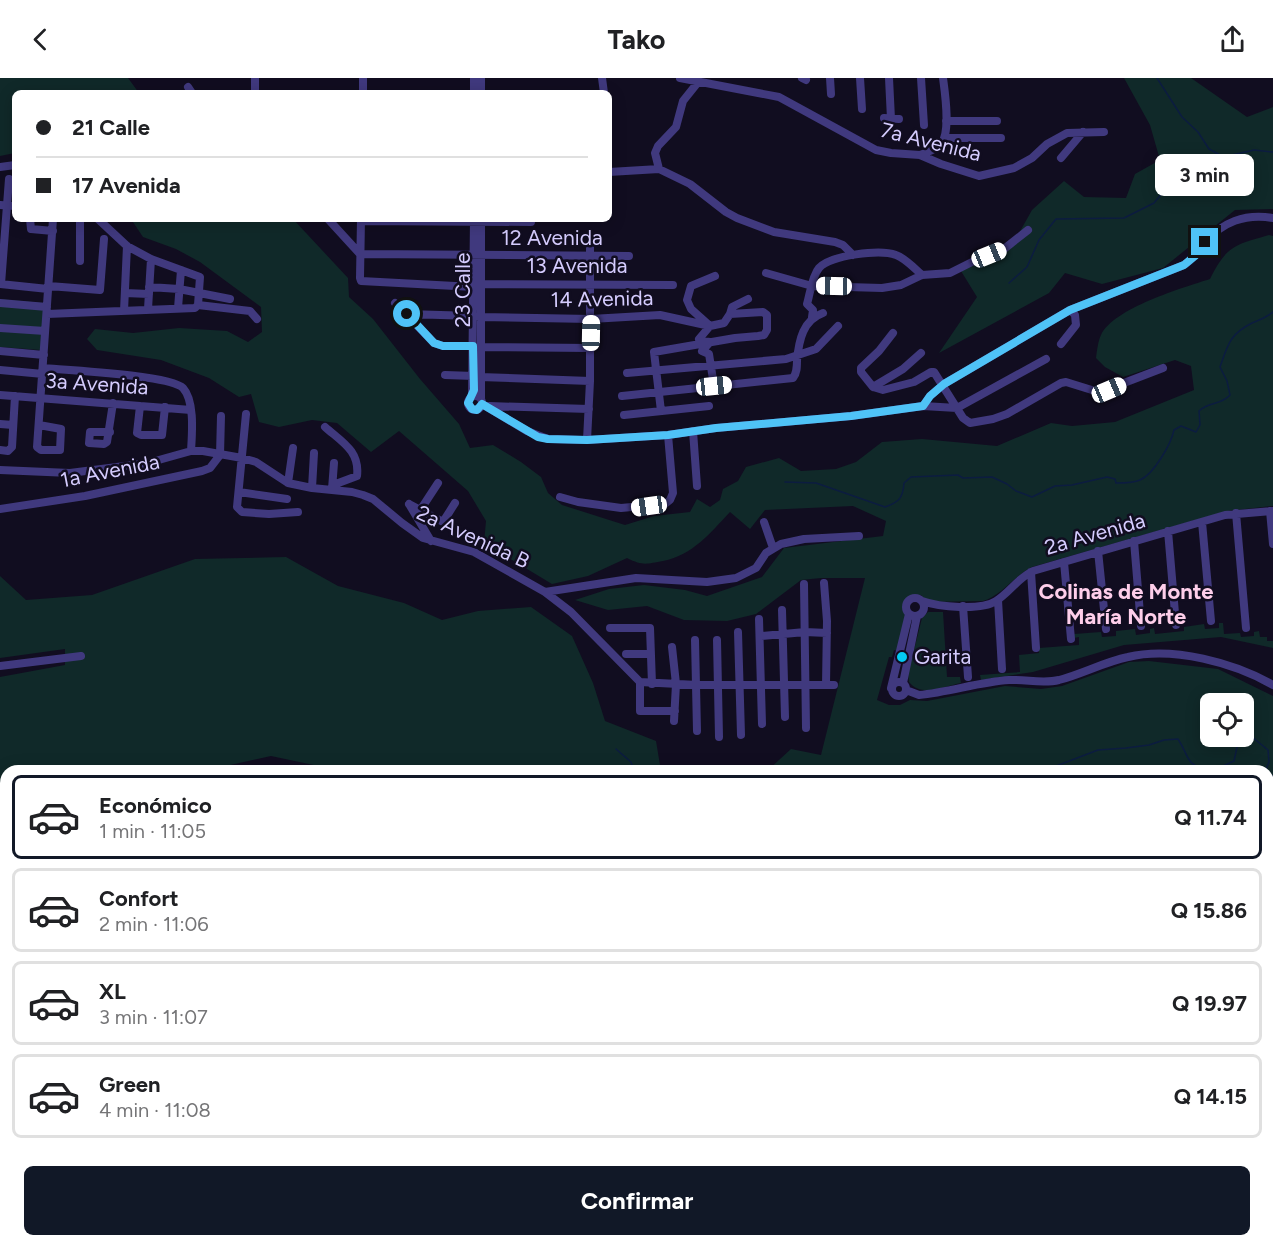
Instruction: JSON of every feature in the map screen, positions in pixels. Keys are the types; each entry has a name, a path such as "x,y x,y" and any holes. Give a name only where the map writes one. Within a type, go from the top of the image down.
{"street":[{"name":"7a Avenida","path":"680,78 779,97 876,150 920,155 980,176 1014,168 1032,158 1047,144 1067,133 1104,132"},
{"path":"830,78 832,93"},
{"path":"854,103 864,111 860,78"},
{"path":"889,78 891,119"},
{"path":"921,78 924,125"},
{"path":"920,155 940,146 945,138 943,78"},
{"path":"659,169 655,153 658,146 676,127 683,101 699,81"},
{"path":"946,121 997,121"},
{"path":"1061,158 1083,132"},
{"path":"945,138 1001,138"},
{"path":"612,172 659,169 690,184 737,218 774,232 835,242 843,245 853,255"},
{"path":"9,179 3,229 1,284 100,290 104,239"},
{"path":"923,406 930,396 944,384 1070,310 1184,265 1219,229 1230,223 1252,216 1273,218"},
{"path":"30,222 31,229 53,231"},
{"path":"39,425 53,222"},
{"path":"80,222 80,261"},
{"path":"101,222 127,246 150,259 200,277 198,305"},
{"path":"331,222 360,254"},
{"path":"360,254 361,222"},
{"name":"23 Calle","path":"478,222 477,377 480,401"},
{"path":"766,273 812,286 882,288 901,285 922,275 950,273 1004,249 1028,230"},
{"path":"124,311 127,246"},
{"path":"587,440 591,319 590,251"},
{"name":"12 Avenida","path":"360,254 477,256 590,251 629,256"},
{"name":"13 Avenida","path":"360,254 362,281 477,285 674,285"},
{"path":"622,396 793,378 796,374 805,326 812,317 813,310 807,304 819,269 828,263 853,255 894,254 922,275"},
{"path":"148,309 150,259"},
{"path":"178,308 181,270"},
{"path":"710,342 699,339 710,326 691,309 687,295 691,286 715,276"},
{"path":"125,293 179,289 230,299"},
{"path":"662,411 652,355 656,351 764,334 767,330 767,315 763,312 730,314 732,307 748,299"},
{"path":"0,303 47,310 124,311 195,308 198,305 250,311 257,319"},
{"path":"395,303 438,345 590,348"},
{"path":"1061,344 1076,325 1075,315 1070,310"},
{"path":"812,317 823,313"},
{"name":"14 Avenida","path":"407,314 591,319 660,315 710,326 724,323 730,314"},
{"path":"627,373 798,356 816,349 838,326"},
{"path":"0,328 45,331"},
{"path":"893,333 879,351 861,368 861,372 873,387 883,390 934,372 944,384 963,418 970,423 1000,417 1061,383 1066,382 1095,391 1103,391 1163,368"},
{"path":"710,342 702,351 709,354 714,386"},
{"path":"0,351 44,355"},
{"path":"873,387 903,369 921,353"},
{"path":"480,401 538,437 548,439 587,440 668,435 851,416 923,406 957,408 1046,359"},
{"path":"903,369 910,382"},
{"path":"0,370 139,376 180,385 186,392 191,410 192,451"},
{"path":"445,375 590,381"},
{"name":"3a Avenida","path":"0,395 191,410"},
{"path":"0,450 8,451 12,447 15,396"},
{"path":"480,401 589,409"},
{"path":"110,432 113,403"},
{"path":"140,405 137,433 141,435 162,435 165,407"},
{"path":"624,415 709,406"},
{"path":"246,414 237,507 242,512 269,514 298,512"},
{"path":"0,471 70,473 148,463 192,451 220,455 221,416"},
{"path":"0,424 13,425"},
{"path":"325,427 349,448 357,462 357,476 332,487 334,463"},
{"path":"693,431 697,486"},
{"path":"560,497 578,502 633,509 665,504 673,493 668,435"},
{"path":"288,483 293,448"},
{"path":"312,488 314,453"},
{"name":"2a Avenida B","path":"220,455 256,462 288,483 312,488 332,487 373,499 415,533 431,541 474,552 545,592 571,612 640,682"},
{"name":"1a Avenida","path":"0,509 85,496 202,471 210,468 220,455"},
{"path":"421,509 438,483"},
{"path":"239,492 287,499"},
{"path":"431,541 409,504 443,522 455,503"},
{"path":"1272,511 1273,544"},
{"name":"2a Avenida","path":"998,600 1030,572 1236,513 1272,511"},
{"path":"1236,513 1246,628"},
{"path":"764,522 773,548"},
{"path":"1202,522 1211,621"},
{"path":"1168,531 1176,625"},
{"path":"545,592 636,578 698,582 736,578 756,568 766,553 773,548 804,539 859,536"},
{"path":"1134,541 1141,626"},
{"path":"1098,551 1106,629"},
{"path":"1064,562 1071,639"},
{"path":"1030,572 1036,648"},
{"path":"675,711 640,711 640,682 697,685 830,685 824,583"},
{"path":"804,584 806,728"},
{"path":"916,614 906,606 909,601 917,598 937,606 986,606 998,600 1002,669"},
{"path":"916,614 902,696 896,696 892,693 891,688 897,663 916,614 925,606 922,601"},
{"path":"916,614 937,606"},
{"path":"963,606 968,677"},
{"path":"782,610 785,717"},
{"path":"759,619 762,724"},
{"path":"610,628 650,628 652,684"},
{"path":"738,632 741,735"},
{"path":"761,636 805,632 827,633"},
{"path":"695,640 697,731"},
{"path":"717,640 719,737"},
{"path":"672,647 676,684 674,721"},
{"path":"626,654 651,654"},
{"path":"891,688 895,682 919,694 1010,680 1046,682 1059,680 1114,660 1148,654 1221,662 1254,674 1273,685"},
{"path":"0,666 81,656"},
{"path":"897,663 906,664"}],"green space":[{"path":"0,78 128,78 137,90 12,90 12,154 0,156"},
{"path":"1124,78 1191,78 1247,117 1273,107 1273,209 1235,210 1163,268 1102,284 1065,273 1049,293 939,353 977,297 961,271 1014,242 1032,210 1064,181 1084,197 1126,198 1135,174 1160,160 1150,125"},
{"path":"133,222 296,222 348,278 349,297 373,319 459,424 470,448 493,445 541,477 548,493 562,505 625,525 654,516 690,512 697,499 710,507 720,500 723,489 738,481 746,467 779,458 801,471 836,469 856,462 882,442 922,439 997,446 1051,423 1072,426 1115,422 1194,390 1191,366 1175,360 1123,377 1105,367 1096,358 1101,335 1108,325 1134,308 1210,279 1222,259 1233,248 1257,238 1273,236 1273,506 1227,511 1032,567 983,601 927,602 921,595 910,596 903,604 905,616 897,651 894,650 892,657 889,657 877,700 889,705 900,705 910,700 927,701 1005,686 1041,689 1062,686 1129,662 1149,661 1218,669 1273,696 1273,765 774,765 791,749 821,755 865,578 801,580 756,614 727,621 684,620 647,606 608,610 575,600 609,589 644,585 685,590 707,596 762,577 784,548 883,536 886,521 853,506 765,510 750,529 730,512 700,542 674,558 645,564 627,558 588,576 552,584 484,543 486,521 468,491 399,431 371,452 337,423 312,420 279,427 259,422 251,394 239,397 209,378 161,360 97,350 87,339 95,329 133,333 179,328 227,331 248,342 262,332 261,307 200,262 176,249 143,237"},
{"path":"0,299 44,303 41,350 0,347"},
{"path":"286,557 338,586 404,603 442,620 478,611 531,607 572,636 593,683 605,721 656,741 660,765 314,765 271,756 230,765 0,765 0,677 65,665 65,649 0,658 0,576 26,600 92,595 195,559"},
{"path":"928,612 943,612 947,677 960,677 961,683 927,690 914,687 909,682 908,674 922,618"},
{"path":"1219,623 1223,623 1224,634 1240,633 1241,637 1254,636 1254,632 1259,631 1260,637 1267,637 1267,641 1273,641 1273,648 1221,637 1124,645 1033,672 981,680 980,675 1020,672 1019,655 1039,653 1039,648 1079,645 1079,637 1074,638 1074,634 1101,632 1102,637 1116,636 1116,631 1135,629 1136,635 1150,633 1150,629 1154,628 1155,634 1184,631 1184,627 1204,624 1205,629 1219,628"}],"waterway":[{"path":"1157,78 1182,117 1198,132 1209,149 1222,156"},
{"path":"1009,283 1027,267 1039,240 1056,219 1124,218 1154,203 1168,186 1210,166 1223,157 1254,150 1273,152"},
{"path":"785,482 816,483 885,507 900,498 904,483 911,477 958,475 963,478 992,477 1032,497 1055,486 1072,485 1107,477 1115,479 1116,483 1138,481 1151,472 1156,465 1166,450 1174,430 1181,426 1196,432 1200,425 1199,411 1230,395 1227,381 1220,367 1228,346 1239,331 1273,312"},
{"path":"1225,765 1234,761 1237,747 1251,736 1268,750 1268,765"},
{"path":"1059,765 1098,750 1149,745 1164,740 1178,739 1194,765"},
{"path":"616,749 632,765"}],"place":[{"name":"Garita","path":"902,657"}],"district":[{"name":"Colinas de Monte María Norte","path":"1126,604"}],"route":[{"path":"407,314 434,343 443,346 473,346 474,390 468,400 469,407 473,410 477,410 482,404 538,437 548,439 587,440 668,435 716,428 851,416 923,406 927,399 944,384 1070,310 1184,265 1195,256 1205,242"}]}
